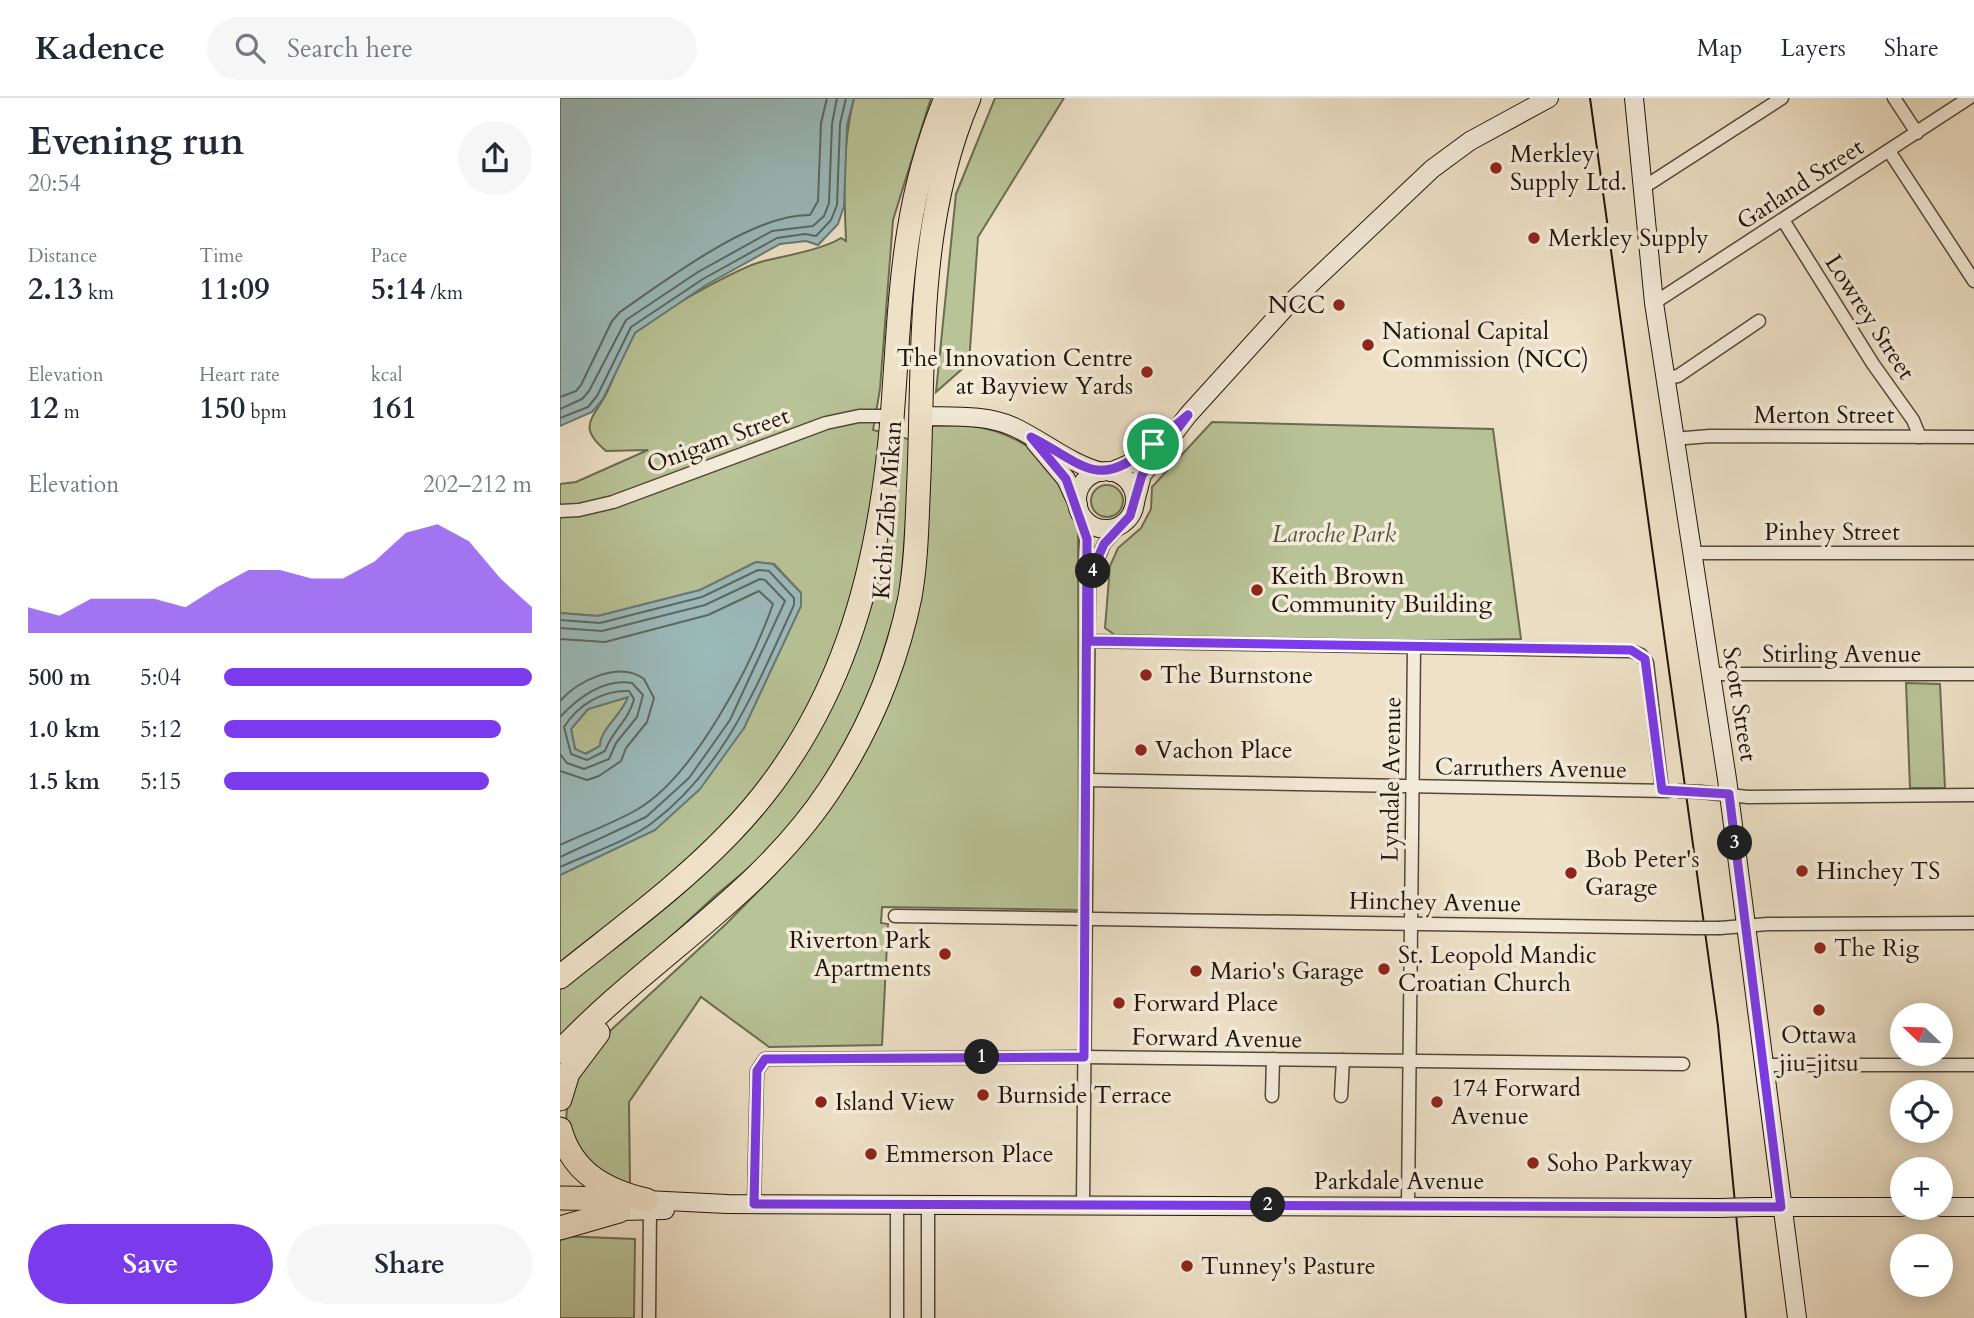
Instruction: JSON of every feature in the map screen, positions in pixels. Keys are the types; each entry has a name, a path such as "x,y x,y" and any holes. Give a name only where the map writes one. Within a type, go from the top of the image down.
{"highway":[{"name":"Kichi Zībī Mīkan","path":"560,977 670,889 730,833 770,784 806,730 838,667 856,621 874,555 883,506 907,226 921,169 946,98"},
{"name":"Kichi Zībī Mīkan","path":"560,1052 617,997 717,914 775,858 810,817 856,747 885,682 912,579 921,416 923,305 933,216 947,159 969,98"},
{"path":"892,416 921,416"},
{"path":"560,965 670,889"},
{"path":"560,1099 568,1073 592,1040 717,914"},
{"path":"560,1129 568,1152 586,1173 609,1188 648,1205"},
{"path":"560,1198 648,1205"},
{"path":"560,1210 619,1210"},
{"path":"560,1228 619,1210"}],"main road":[{"path":"1031,437 1066,479 1080,510 1092,526 1100,528 1121,525 1130,516 1142,475 1188,415 1275,318 1432,169 1470,141 1549,98"},
{"name":"Scott Street","path":"1634,98 1654,303 1729,794 1762,1065 1797,1318"},
{"path":"1080,510 1078,496 1084,483 1137,458 1188,415"},
{"path":"921,416 990,419 1031,437 1074,462 1126,480 1133,490 1135,502"},
{"name":"Parkdale Avenue","path":"619,1210 648,1205 727,1204 1890,1207"},
{"path":"1953,1207 1974,1207"}],"street":[{"path":"1641,189 1782,98"},
{"path":"1894,98 1917,133"},
{"name":"Garland Street","path":"1654,303 1969,98"},
{"path":"1889,151 1974,281"},
{"name":"Lowrey Street","path":"1783,220 1873,364 1913,420 1920,437"},
{"path":"1665,378 1678,376 1759,321"},
{"name":"Onigam Street","path":"560,511 587,509 614,502 837,419 892,416"},
{"name":"Merton Street","path":"1673,439 1974,437"},
{"path":"1080,510 1086,532 1089,582 1083,1205"},
{"path":"1089,582 1104,544 1121,525"},
{"name":"Pinhey Street","path":"1691,553 1974,553"},
{"path":"1089,641 1637,652 1645,659 1647,666 1662,790"},
{"name":"Lyndale Avenue","path":"1408,1206 1414,648"},
{"name":"Stirling Avenue","path":"1710,674 1974,674"},
{"name":"Carruthers Avenue","path":"1088,780 1662,790 1748,797 1974,795"},
{"name":"Hinchey Avenue","path":"895,916 1695,928 1974,923"},
{"name":"Forward Avenue","path":"754,1204 757,1071 761,1061 771,1058 1084,1057 1684,1065"},
{"path":"1272,1096 1273,1059"},
{"path":"1341,1096 1343,1060"},
{"path":"1762,1065 1974,1065"},
{"path":"648,1205 649,1318"},
{"path":"897,1205 897,1318"},
{"path":"928,1205 928,1318"}],"green space":[{"path":"854,98 931,98 893,220 880,389 873,430 912,440 902,591 871,692 825,783 767,853 716,895 570,1030 560,1059 560,875 655,830 744,728 801,605 801,593 774,564 756,562 701,590 598,616 560,613 560,484 576,482 648,450 606,451 590,431 594,413 608,390 629,341 642,326 736,272 764,261 815,249 841,238 846,241 846,151"},
{"path":"995,98 1064,98 978,237 969,363 936,392 956,194"},
{"name":"Laroche Park","path":"1212,422 1493,429 1521,639 1332,642 1115,635 1105,628 1110,566 1118,548 1141,528 1151,509 1152,487"},
{"path":"966,425 1006,435 1041,457 1059,478 1078,530 1079,910 882,907 881,923 888,924 882,1045 769,1047 701,997 629,1102 630,1186 583,1161 566,1121 568,1093 580,1066 611,1030 726,924 775,874 882,717 930,426"},
{"path":"1107,485 1119,489 1123,501 1119,513 1107,517 1095,513 1091,501 1095,489"},
{"path":"1906,683 1940,684 1945,788 1910,788"},
{"path":"628,697 604,734 600,746 585,754 575,749 571,729 588,709"},
{"path":"560,1236 635,1239 634,1318 560,1318"}],"water":[{"path":"560,98 854,98 847,125 844,206 838,224 818,245 806,241 780,244 706,285 635,333 603,399 592,412 560,426"},
{"path":"756,562 773,564 801,593 801,606 744,728 700,789 655,830 560,875 560,613 598,616 700,590","holes":["628,697 604,734 600,746 586,754 575,749 571,729 588,709"]}],"tram line":[{"path":"1590,98 1718,1026 1746,1318"}],"place":[{"name":"Merkley Supply Ltd.","path":"1496,168"},
{"name":"Merkley Supply","path":"1534,238"},
{"name":"NCC","path":"1339,305"},
{"name":"National Capital Commission (NCC)","path":"1368,345"},
{"name":"The Innovation Centre at Bayview Yards","path":"1147,372"},
{"name":"Keith Brown Community Building","path":"1257,590"},
{"name":"The Burnstone","path":"1146,675"},
{"name":"Vachon Place","path":"1141,750"},
{"name":"Hinchey TS","path":"1802,871"},
{"name":"Bob Peter's Garage","path":"1571,873"},
{"name":"The Rig","path":"1820,948"},
{"name":"Riverton Park Apartments","path":"945,954"},
{"name":"St. Leopold Mandic Croatian Church","path":"1384,969"},
{"name":"Mario's Garage","path":"1196,971"},
{"name":"Forward Place","path":"1119,1003"},
{"name":"Ottawa jiu-jitsu","path":"1819,1010"},
{"name":"Burnside Terrace","path":"983,1095"},
{"name":"Island View","path":"821,1102"},
{"name":"174 Forward Avenue","path":"1437,1102"},
{"name":"Emmerson Place","path":"871,1154"},
{"name":"Soho Parkway","path":"1533,1163"},
{"name":"Tunney's Pasture","path":"1187,1266"}],"route":[{"path":"1153,444 1129,464 1110,472 1102,472 1074,462 1031,437 1066,479 1081,513 1087,539 1089,582 1084,1057 765,1059 761,1061 757,1071 754,1204 1781,1207 1729,794 1662,790 1647,666 1642,655 1631,650 1089,641 1089,582 1100,553 1104,544 1130,516 1142,475 1188,415 1153,444"}]}
